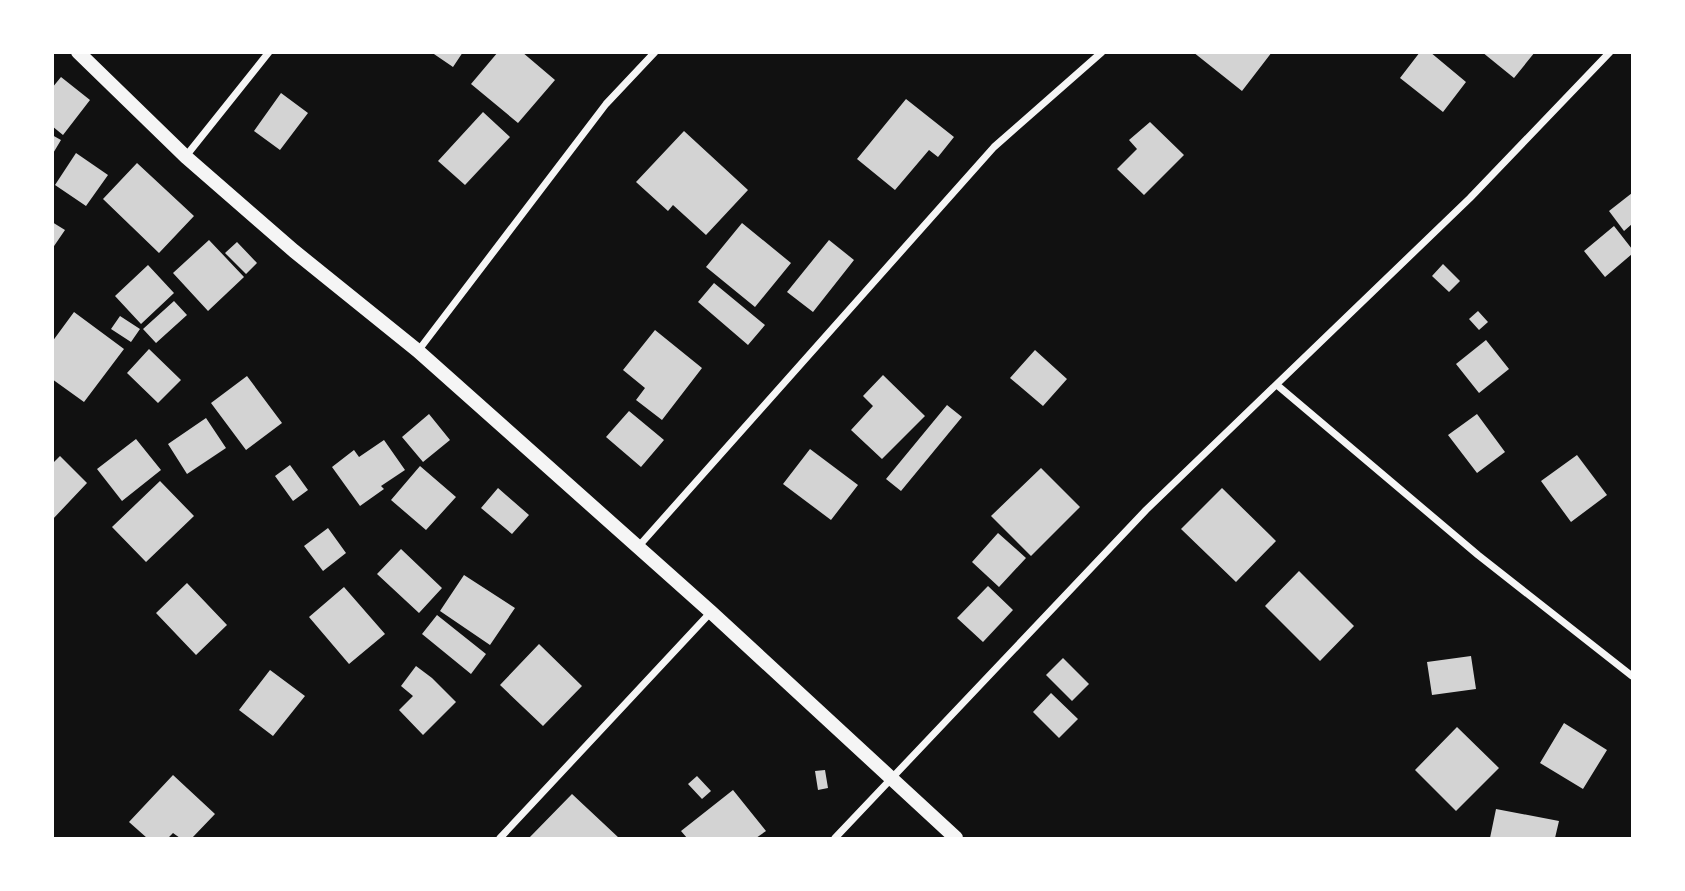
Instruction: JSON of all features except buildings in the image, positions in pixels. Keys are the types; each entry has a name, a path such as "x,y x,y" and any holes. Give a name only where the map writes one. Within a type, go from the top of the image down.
{"main road":[{"path":"78,52 186,157 294,251 418,351 711,612 891,781 956,838"}],"street":[{"path":"186,157 269,52"},
{"path":"418,351 606,104 655,52"},
{"path":"638,547 994,147 1102,52"},
{"path":"835,838 1146,510 1470,198 1610,52"},
{"path":"1277,385 1478,555 1633,676"},
{"path":"500,838 711,612"}]}
